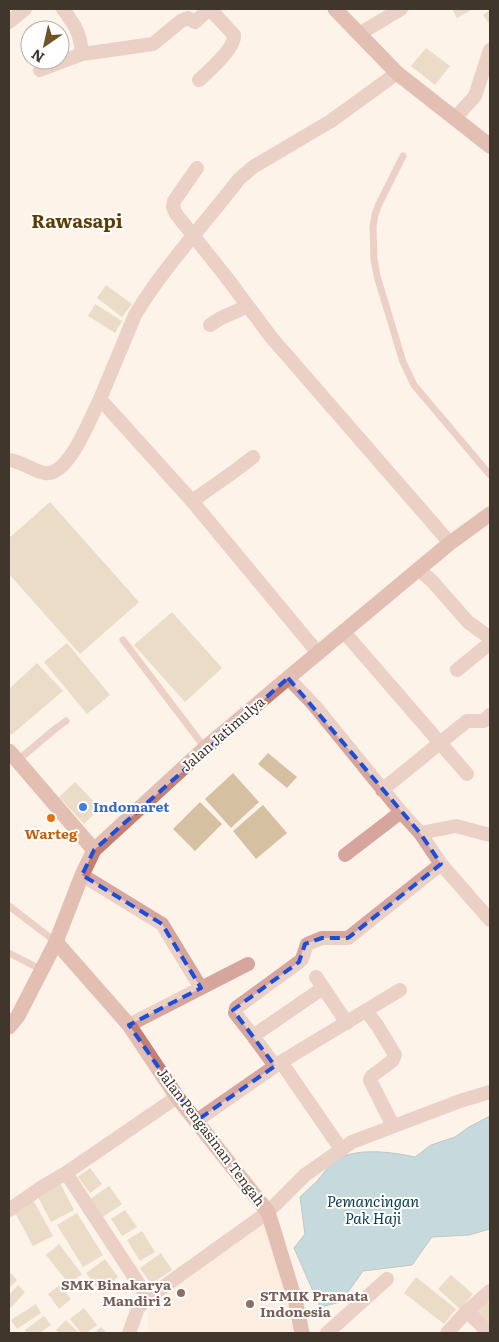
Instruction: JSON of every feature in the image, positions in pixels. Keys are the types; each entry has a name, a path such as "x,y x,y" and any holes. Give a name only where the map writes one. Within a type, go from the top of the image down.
{"main road":[{"path":"335,9 397,73 490,146"},
{"name":"Jalan Jatimulya","path":"9,1027 18,1016 16,1008 42,970 56,942 94,850 205,748 318,652 450,543 490,514"},
{"path":"13,756 94,850"},
{"name":"Jalan Pengasinan Tengah","path":"56,942 129,1025 177,1097 268,1212 296,1304 302,1333"}],"street":[{"path":"9,22 25,9"},
{"path":"63,9 78,29 82,54"},
{"path":"70,59 82,54 152,44 181,21 188,18 195,22 210,9 234,35 235,39 231,46 199,80"},
{"path":"358,34 401,9"},
{"path":"455,118 475,96 490,50"},
{"path":"9,460 45,473 57,471 68,460 100,398 135,315 164,273 245,172 331,121 397,73"},
{"path":"197,168 174,201 173,208 176,214 271,337 450,543"},
{"path":"210,325 248,306"},
{"path":"100,398 192,501 318,652"},
{"path":"192,501 253,456"},
{"path":"419,570 432,581 468,622 490,638"},
{"path":"344,632 467,774"},
{"path":"457,670 490,642"},
{"path":"288,678 314,705 382,790 420,833 441,864 490,920"},
{"path":"382,790 467,721 484,721 490,715"},
{"path":"345,855 401,812"},
{"path":"420,833 456,826 490,835"},
{"path":"340,1149 278,1064 235,1013 236,1008 299,962 302,959 307,944 322,938 348,938 441,864"},
{"path":"82,876 162,924 201,988"},
{"path":"129,1025 248,964"},
{"path":"253,1036 320,982 347,1022"},
{"path":"196,1121 278,1064 400,990"},
{"path":"366,1011 395,1055 392,1062 372,1076 370,1080 392,1126"},
{"path":"129,1333 138,1308 148,1298 268,1212 304,1175 340,1149 352,1142 460,1100 490,1092"},
{"path":"9,1210 177,1097"},
{"path":"66,1173 148,1298"},
{"path":"327,1333 387,1280"},
{"path":"447,1333 490,1291"},
{"path":"468,1311 489,1333"}],"lane":[{"path":"403,156 375,215 373,227 374,259 378,276 403,362 414,385 490,475"},
{"path":"123,640 205,748"},
{"path":"13,756 66,721"},
{"path":"9,906 56,942"},
{"path":"9,953 42,970"}],"highlighted area":[{"path":"288,678 420,833 441,864 348,938 322,938 305,944 299,962 233,1010 275,1066 196,1121 129,1025 201,988 162,924 82,875 94,850"}],"shaded area":[{"name":"STMIK Pranata Indonesia","path":"266,1217 298,1333 148,1333 148,1305"}],"water":[{"name":"Pemancingan Pak Haji","path":"490,1116 490,1229 469,1235 432,1237 412,1265 363,1271 341,1302 320,1307 294,1248 305,1234 300,1197 332,1163 340,1158 361,1152 395,1153 415,1157 431,1145 455,1137"}],"building":[{"path":"452,9 473,9 457,18"},
{"path":"490,10 490,25 483,15"},
{"path":"426,48 450,66 435,85 411,66"},
{"path":"106,285 132,304 122,317 97,298"},
{"path":"95,304 122,321 115,333 88,316"},
{"path":"50,502 139,602 80,654 9,574 9,538"},
{"path":"172,612 222,668 185,702 134,645"},
{"path":"67,643 110,695 87,714 44,662"},
{"path":"37,663 63,691 11,735 9,732 9,689"},
{"path":"268,753 297,777 287,788 258,764"},
{"path":"233,773 259,802 231,828 205,799"},
{"path":"75,782 100,808 84,824 59,797"},
{"path":"200,802 222,824 195,851 173,829"},
{"path":"263,805 287,833 256,859 233,831"},
{"path":"90,1168 102,1184 90,1193 78,1177"},
{"path":"60,1183 74,1210 51,1222 37,1195"},
{"path":"109,1186 122,1204 103,1217 90,1199"},
{"path":"32,1198 53,1236 33,1246 13,1209"},
{"path":"125,1210 137,1227 122,1236 111,1219"},
{"path":"77,1213 103,1255 83,1267 57,1225"},
{"path":"142,1231 155,1252 140,1261 127,1240"},
{"path":"59,1244 82,1274 69,1284 46,1255"},
{"path":"161,1253 172,1270 151,1284 140,1268"},
{"path":"105,1259 118,1277 99,1291 86,1273"},
{"path":"11,1273 17,1280 9,1288 9,1275"},
{"path":"451,1275 473,1294 460,1309 438,1289"},
{"path":"416,1277 456,1309 444,1324 404,1293"},
{"path":"18,1285 25,1292 11,1308 9,1306 9,1295"},
{"path":"60,1285 71,1299 59,1309 48,1294"},
{"path":"485,1299 490,1304 490,1332 471,1313"},
{"path":"36,1304 41,1313 17,1329 11,1320"},
{"path":"84,1308 97,1325 86,1333 81,1333 70,1319"},
{"path":"44,1316 51,1325 40,1333 27,1333 25,1330"},
{"path":"66,1320 79,1333 59,1333 56,1330"},
{"path":"101,1327 107,1333 94,1333"}],"place":[{"name":"Indomaret","path":"83,807"},
{"name":"Warteg","path":"51,818"},
{"name":"SMK Binakarya Mandiri 2","path":"181,1293"},
{"name":"STMIK Pranata Indonesia","path":"250,1304"}],"district":[{"name":"Rawasapi","path":"77,221"}]}
